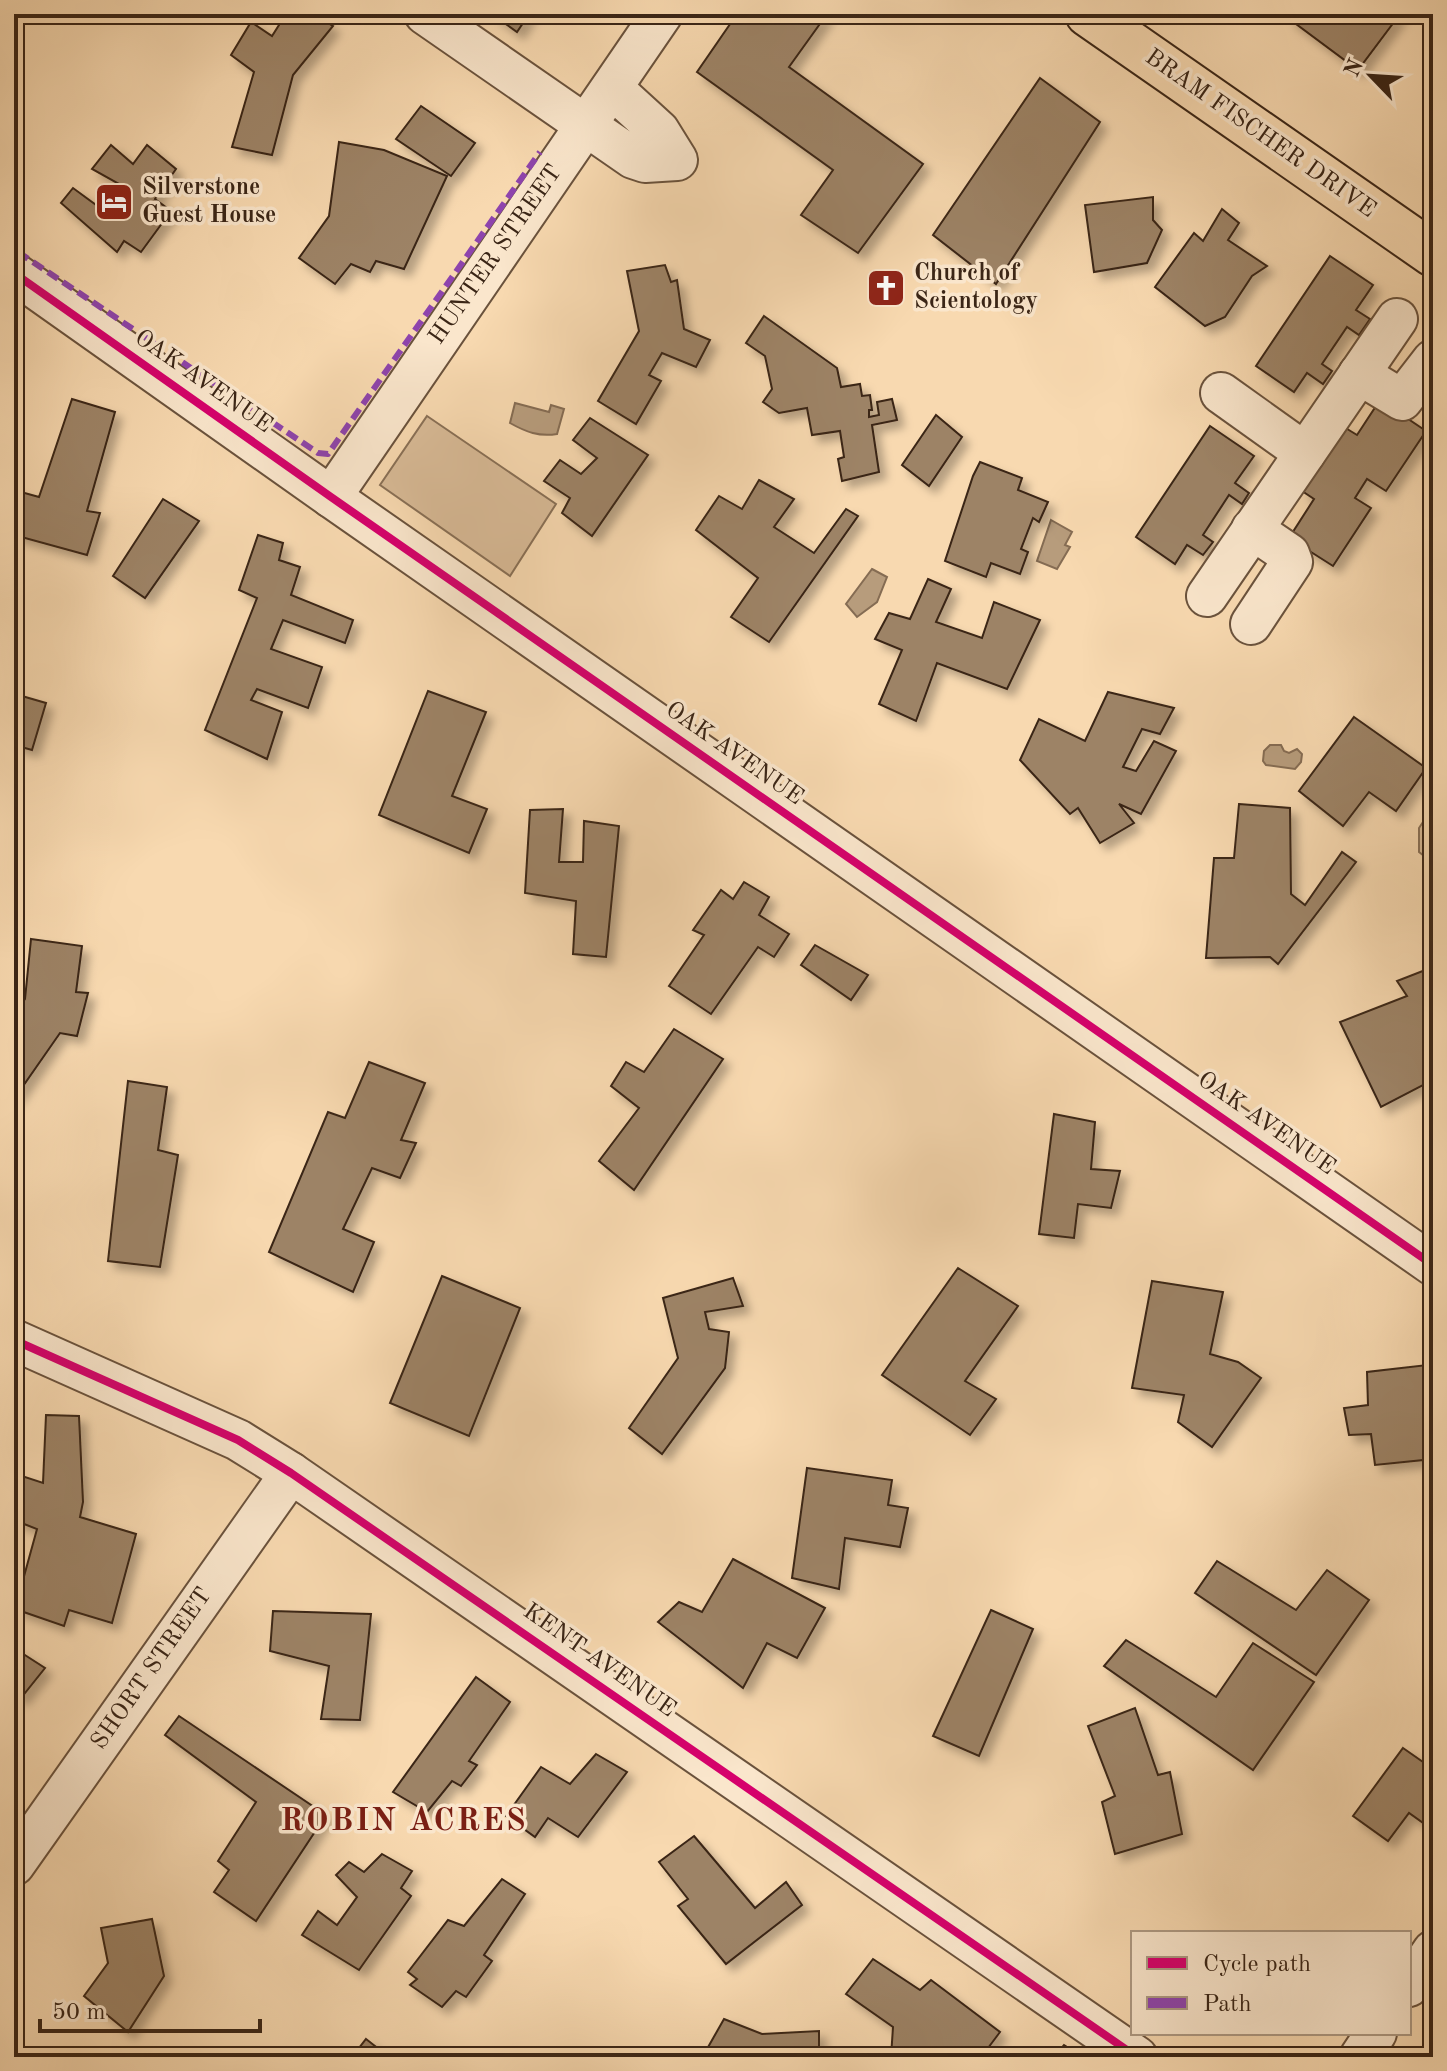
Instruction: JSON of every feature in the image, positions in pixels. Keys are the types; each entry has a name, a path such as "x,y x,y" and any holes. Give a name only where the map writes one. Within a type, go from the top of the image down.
{"main road":[{"name":"BRAM FISCHER DRIVE","path":"1088,14 1433,253"}],"street":[{"path":"425,14 633,158 645,162 677,160 659,131 612,88"},
{"name":"HUNTER STREET","path":"331,497 662,14"},
{"name":"OAK AVENUE","path":"14,273 1433,1265"},
{"path":"1207,596 1397,319"},
{"path":"1359,374 1402,400 1433,360"},
{"path":"1221,393 1305,453"},
{"path":"1251,624 1292,562 1289,554 1252,529"},
{"name":"KENT AVENUE","path":"14,1340 238,1440 291,1473 1137,2057"},
{"name":"SHORT STREET","path":"14,1865 291,1473"},
{"path":"1411,1983 1433,1951"},
{"path":"1360,2057 1375,2035"}],"shaded area":[{"path":"515,403 549,412 551,405 564,409 557,434 533,433 510,423"},
{"path":"427,416 556,504 510,576 380,485"},
{"path":"1051,520 1072,532 1065,545 1070,547 1057,569 1037,561"},
{"path":"872,569 887,577 877,602 857,617 846,604"},
{"path":"1270,745 1281,745 1289,753 1297,749 1302,754 1301,762 1295,769 1266,765 1263,761 1264,751"},
{"path":"1433,807 1433,863 1419,852 1419,828"}],"building":[{"path":"286,14 312,14 333,26 293,75 272,155 232,147 254,72 231,55 251,22 272,36"},
{"path":"492,14 529,14 517,32"},
{"path":"737,14 827,14 789,67 923,164 858,253 801,215 833,170 697,72"},
{"path":"1291,14 1400,14 1358,70 1288,18"},
{"path":"1040,78 1100,122 996,284 933,235"},
{"path":"421,106 475,143 451,176 396,139"},
{"path":"339,142 384,150 447,176 404,269 376,261 370,272 351,264 335,284 299,258 329,216"},
{"path":"111,145 133,164 147,145 176,169 155,199 171,211 141,252 124,241 117,252 61,203 73,188 103,210 121,185 92,169"},
{"path":"1153,197 1153,220 1162,230 1147,263 1094,272 1085,205"},
{"path":"1222,209 1239,223 1228,240 1267,266 1252,276 1225,317 1205,326 1155,287 1194,233 1203,241"},
{"path":"1330,256 1373,285 1356,310 1370,319 1359,335 1347,327 1322,364 1332,371 1323,384 1307,373 1294,392 1256,366"},
{"path":"665,265 671,282 677,280 684,329 710,340 696,367 662,353 649,375 661,381 636,424 598,401 639,331 627,271"},
{"path":"764,316 837,368 841,387 860,384 862,396 870,395 872,410 869,410 869,417 879,415 877,402 892,399 897,420 872,425 879,472 842,481 838,459 844,457 840,431 812,435 807,408 779,413 763,402 772,389 765,356 746,343"},
{"path":"72,399 115,412 87,511 100,513 87,555 14,535 14,490 39,497"},
{"path":"1380,400 1426,431 1386,491 1367,479 1355,498 1371,508 1333,566 1289,538 1314,499 1302,491 1344,427 1357,435"},
{"path":"936,415 962,437 929,486 902,465"},
{"path":"590,418 648,455 592,536 562,513 570,498 544,481 560,460 581,474 597,458 573,440"},
{"path":"1210,426 1254,456 1235,483 1249,493 1242,504 1229,495 1203,535 1213,542 1203,555 1187,545 1175,564 1136,537"},
{"path":"980,462 1022,478 1018,490 1048,502 1039,522 1033,518 1021,549 1028,552 1020,574 991,563 986,577 945,561"},
{"path":"759,480 794,499 774,527 814,553 846,509 858,516 769,642 731,617 758,578 696,530 719,496 742,509"},
{"path":"163,499 199,521 145,598 113,576"},
{"path":"258,535 283,543 279,560 300,567 291,595 353,620 345,643 283,620 271,649 322,667 308,708 257,689 251,700 282,712 267,759 205,730 257,598 239,590"},
{"path":"928,579 951,589 936,622 982,638 994,602 1040,620 1007,689 937,663 916,721 879,704 902,650 875,639 889,613 910,619"},
{"path":"428,691 486,712 452,796 487,809 469,853 379,815"},
{"path":"1108,692 1174,708 1160,734 1142,729 1123,767 1136,771 1154,741 1176,751 1141,814 1119,804 1134,823 1100,843 1078,808 1070,814 1020,760 1039,719 1085,741"},
{"path":"15,694 46,703 32,750 14,745"},
{"path":"1354,717 1426,768 1396,811 1369,792 1343,826 1299,791"},
{"path":"1239,804 1290,808 1291,894 1305,905 1342,852 1356,862 1278,964 1270,957 1206,958 1214,858 1234,858"},
{"path":"563,809 559,862 583,862 584,821 619,826 606,957 573,954 576,901 525,893 530,810"},
{"path":"744,882 769,897 759,915 789,934 774,957 758,947 711,1014 669,986 704,935 693,930 721,890 733,899"},
{"path":"31,939 82,946 76,992 88,993 77,1036 60,1033 14,1099 14,1016 25,999"},
{"path":"815,945 868,975 851,1000 801,965"},
{"path":"1433,967 1433,1080 1381,1107 1340,1022 1407,996 1397,981"},
{"path":"674,1029 723,1059 634,1190 599,1161 639,1108 611,1086 626,1062 644,1072"},
{"path":"369,1062 425,1083 401,1140 416,1143 400,1178 372,1168 343,1229 374,1242 353,1292 269,1252 328,1112 345,1118"},
{"path":"128,1081 167,1087 158,1150 178,1155 160,1267 108,1261"},
{"path":"1054,1114 1095,1122 1091,1169 1120,1171 1111,1208 1078,1204 1074,1238 1039,1234"},
{"path":"958,1268 1018,1306 965,1381 996,1399 970,1435 882,1375"},
{"path":"442,1276 520,1308 469,1436 390,1403"},
{"path":"733,1278 743,1306 705,1312 709,1329 729,1332 725,1368 662,1454 629,1428 678,1358 663,1298"},
{"path":"1152,1281 1223,1292 1210,1354 1238,1362 1261,1378 1212,1447 1178,1422 1184,1395 1132,1388"},
{"path":"1427,1365 1433,1459 1375,1465 1371,1434 1349,1435 1344,1408 1368,1405 1367,1372"},
{"path":"46,1415 79,1416 83,1502 80,1517 136,1534 112,1623 69,1610 64,1626 15,1609 37,1529 14,1520 22,1476 43,1483"},
{"path":"807,1468 892,1480 888,1505 908,1508 900,1547 845,1538 839,1589 792,1578"},
{"path":"733,1559 825,1608 797,1658 767,1643 743,1688 658,1622 679,1602 702,1612"},
{"path":"1217,1561 1296,1610 1327,1570 1369,1600 1316,1675 1195,1593"},
{"path":"991,1610 1033,1629 979,1756 933,1736"},
{"path":"273,1611 371,1614 360,1720 321,1719 329,1666 270,1651"},
{"path":"1126,1640 1216,1697 1253,1643 1314,1682 1253,1770 1104,1666"},
{"path":"14,1648 45,1668 21,1698 14,1694"},
{"path":"476,1677 510,1702 469,1761 477,1765 461,1786 452,1781 427,1812 393,1792"},
{"path":"1135,1708 1158,1775 1170,1772 1182,1834 1115,1854 1102,1802 1115,1796 1088,1726"},
{"path":"179,1716 326,1815 256,1921 214,1892 229,1870 218,1861 256,1802 165,1735"},
{"path":"1403,1748 1433,1769 1424,1790 1433,1795 1433,1830 1409,1813 1388,1841 1353,1816"},
{"path":"596,1754 627,1772 578,1837 548,1818 535,1837 506,1816 541,1767 570,1784"},
{"path":"694,1836 755,1908 786,1882 802,1905 726,1964 678,1906 688,1899 659,1862"},
{"path":"382,1854 412,1871 401,1888 411,1896 359,1970 302,1935 318,1911 337,1925 357,1897 336,1875 349,1862 364,1872"},
{"path":"502,1879 525,1894 484,1955 492,1961 466,1997 456,1991 442,2007 410,1985 417,1979 408,1972 448,1920 464,1926"},
{"path":"152,1919 164,1976 128,2032 84,1996 108,1963 101,1928"},
{"path":"873,1959 920,1990 931,1980 1000,2032 982,2056 972,2050 967,2057 891,2057 893,2027 846,1994"},
{"path":"724,2019 762,2034 819,2031 819,2057 718,2057 707,2049"},
{"path":"366,2039 389,2057 352,2057"},
{"path":"1064,2045 1083,2057 1054,2057"}],"marked path":[{"path":"18,252 318,453 328,454 540,152"}],"cycle path":[{"path":"14,273 1433,1265"},
{"path":"14,1340 238,1440 291,1473 1137,2057"}],"place":[{"name":"Silverstone Guest House","path":"114,202"},
{"name":"Church of Scientology","path":"886,288"}],"district":[{"name":"ROBIN ACRES","path":"404,1822"}]}
